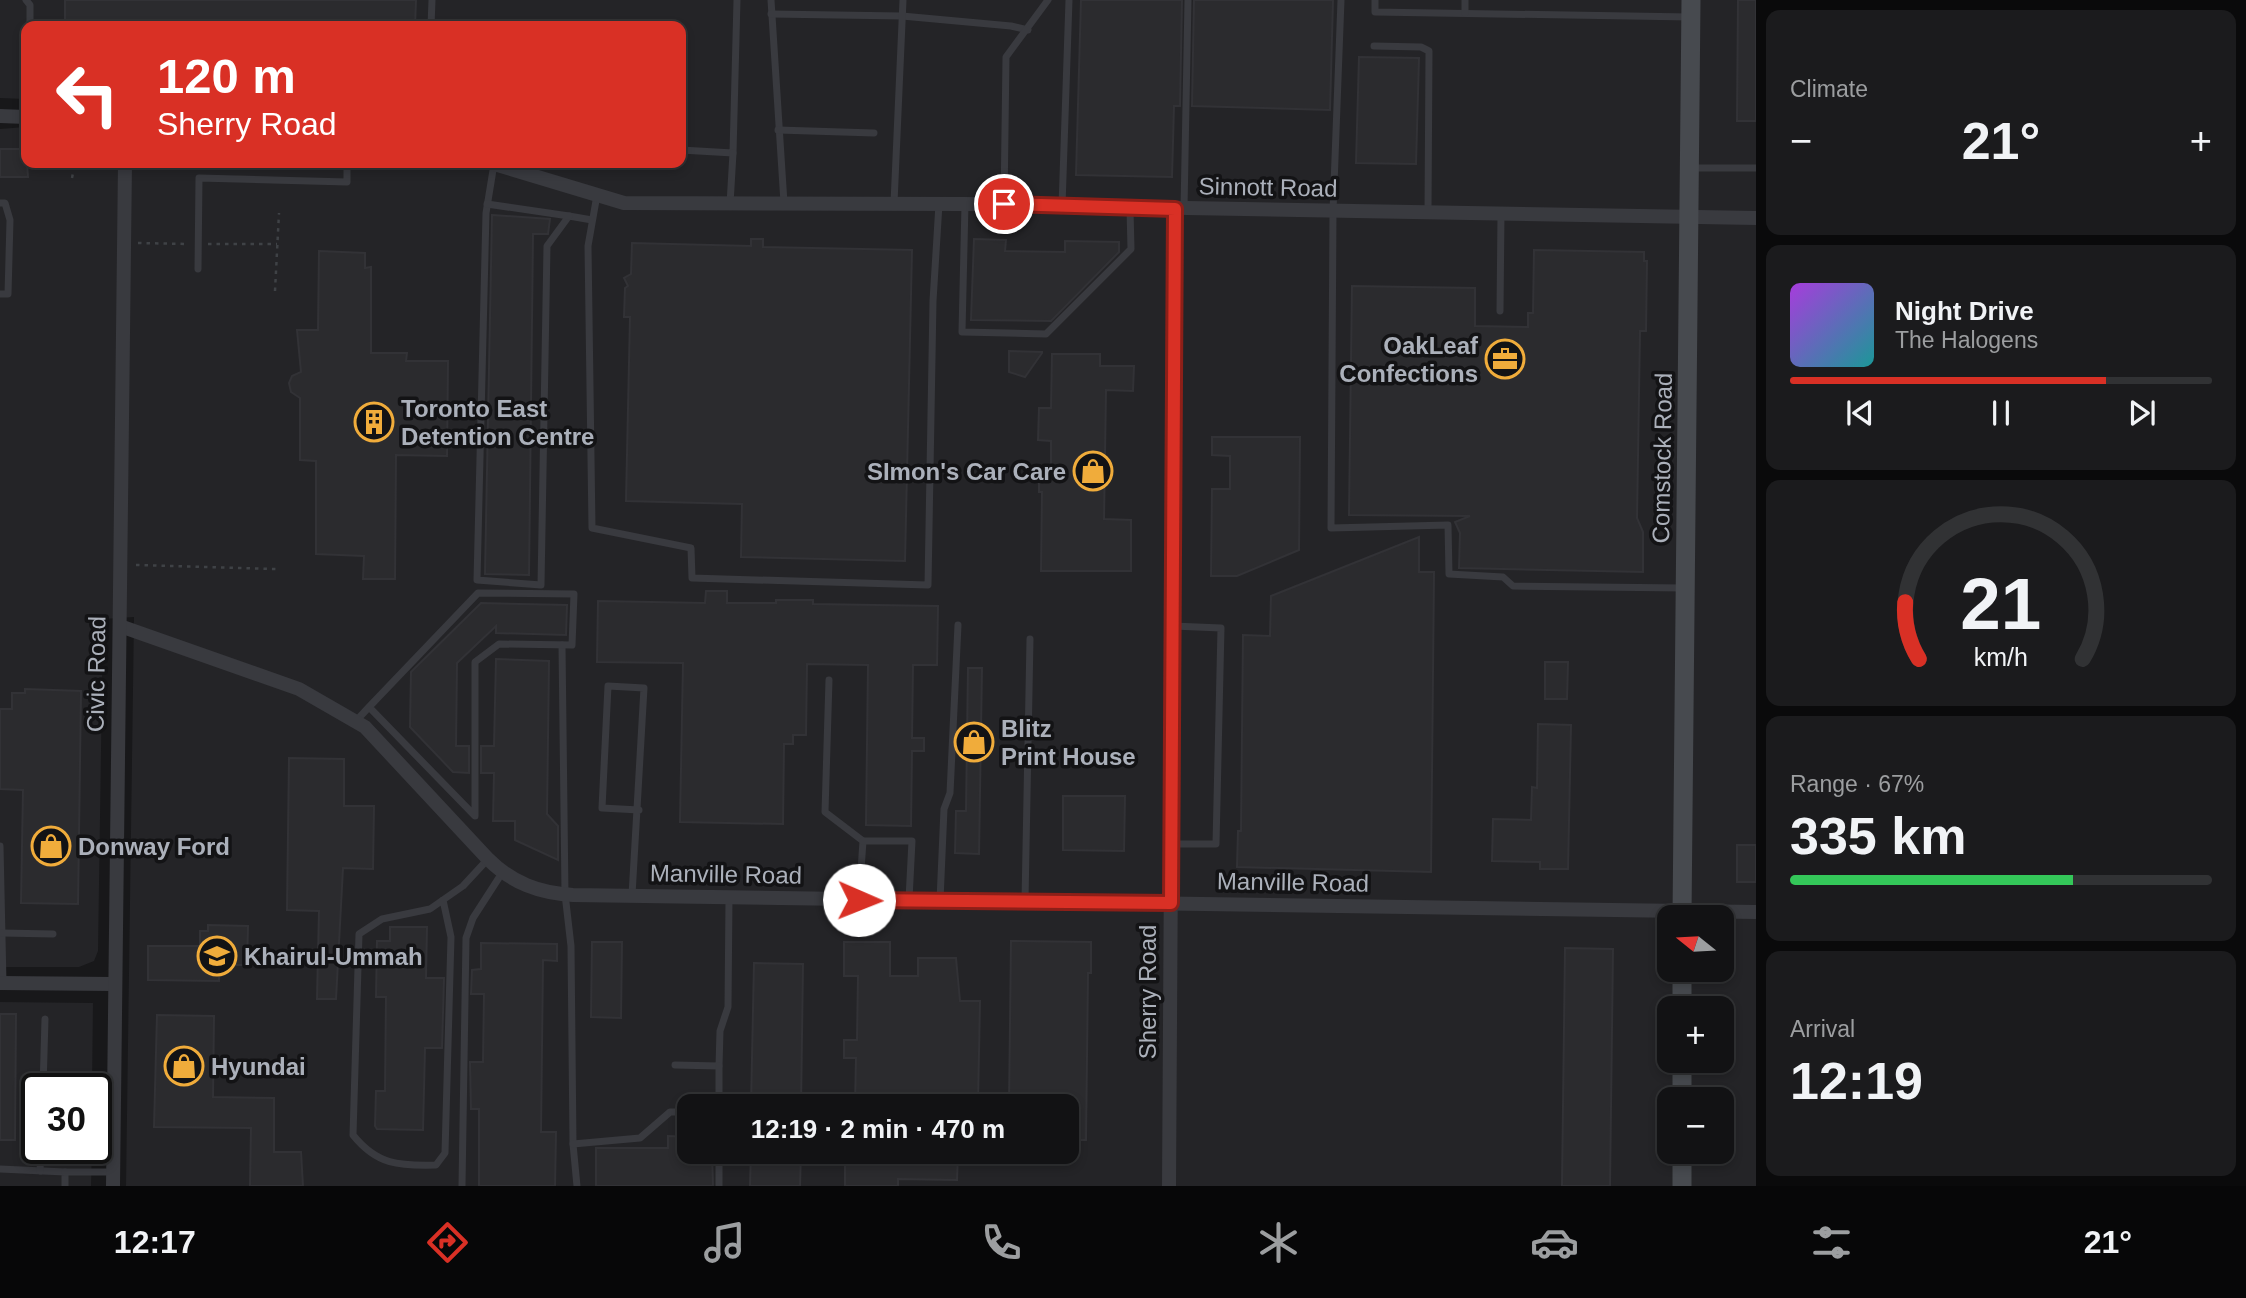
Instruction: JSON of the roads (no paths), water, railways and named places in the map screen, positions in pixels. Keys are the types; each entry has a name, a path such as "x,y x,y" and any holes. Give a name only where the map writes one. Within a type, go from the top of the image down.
{"street":[{"name":"Comstock Road","path":"1682,905 1691,9"},
{"path":"0,116 21,117"},
{"name":"Civic Road","path":"113,1179 113,984 125,168"},
{"name":"Sinnott Road","path":"509,168 624,204 1004,204 1130,209 1756,218"},
{"name":"Sherry Road","path":"1169,1186 1172,626 1179,209"},
{"name":"Manville Road","path":"120,626 299,689 365,727 502,873 530,888 565,894 1657,913"},
{"name":"Manville Road","path":"1734,913 1756,912"},
{"path":"1,984 113,984"},
{"path":"1682,1164 1682,1186"}],"lane":[{"path":"26,0 30,5 30,21"},
{"path":"431,21 432,0"},
{"path":"730,204 737,0"},
{"path":"771,0 784,204"},
{"path":"894,204 903,0"},
{"path":"1004,204 1006,57 1048,0"},
{"path":"1062,206 1069,0"},
{"path":"1179,209 1188,0"},
{"path":"1341,0 1333,211 1331,528 1448,525 1449,574 1503,577 1513,586 1685,587"},
{"path":"1375,0 1375,12 1691,9"},
{"path":"1465,0 1465,13"},
{"path":"771,14 902,16 1028,30"},
{"path":"1374,46 1421,47 1429,51 1428,212"},
{"path":"778,130 874,133"},
{"path":"686,150 733,153"},
{"path":"198,268 199,178 347,182 347,168"},
{"path":"492,168 487,204 477,580 541,585 547,246 569,216"},
{"path":"1689,168 1756,168"},
{"path":"597,195 587,246 592,528 691,548 692,578 928,584 933,301 939,204"},
{"path":"0,203 5,203 10,220 8,294 0,293"},
{"path":"487,204 592,220"},
{"path":"965,204 962,332 1046,334 1131,249 1130,209"},
{"path":"1500,311 1501,213"},
{"path":"355,722 369,707 478,593 574,594 572,645 499,644 475,662 475,816 369,707"},
{"path":"940,901 944,809 950,793 958,625"},
{"path":"1171,844 1216,844 1221,628 1172,626"},
{"path":"1025,902 1030,639"},
{"path":"562,645 565,894 570,946 573,1144 577,1186"},
{"path":"829,680 825,811 863,841 912,841 909,900"},
{"path":"632,895 639,810 643,688 608,687 602,808 639,810"},
{"path":"859,900 863,841"},
{"path":"0,846 1,984"},
{"path":"443,900 450,937 445,1153 436,1165 400,1166 367,1153 353,1135 359,934 382,919 430,909 463,886 488,859"},
{"path":"462,1186 466,938 472,918 502,873"},
{"path":"719,1094 720,1031 728,1007 729,897"},
{"path":"2,933 53,934"},
{"path":"44,1073 46,1019"},
{"path":"675,1065 719,1066"},
{"path":"573,1144 640,1138 670,1112 677,1112"},
{"path":"40,1164 40,1171"},
{"path":"719,1164 719,1186"},
{"path":"0,1169 65,1172 113,1179"},
{"path":"65,1172 65,1186"}],"place":[{"name":"OakLeaf Confections","path":"1505,359"},
{"name":"Toronto East Detention Centre","path":"374,422"},
{"name":"SImon's Car Care","path":"1093,471"},
{"name":"Blitz Print House","path":"974,742"},
{"name":"Donway Ford","path":"51,846"},
{"name":"Khairul-Ummah","path":"217,956"},
{"name":"Hyundai","path":"184,1066"}]}
